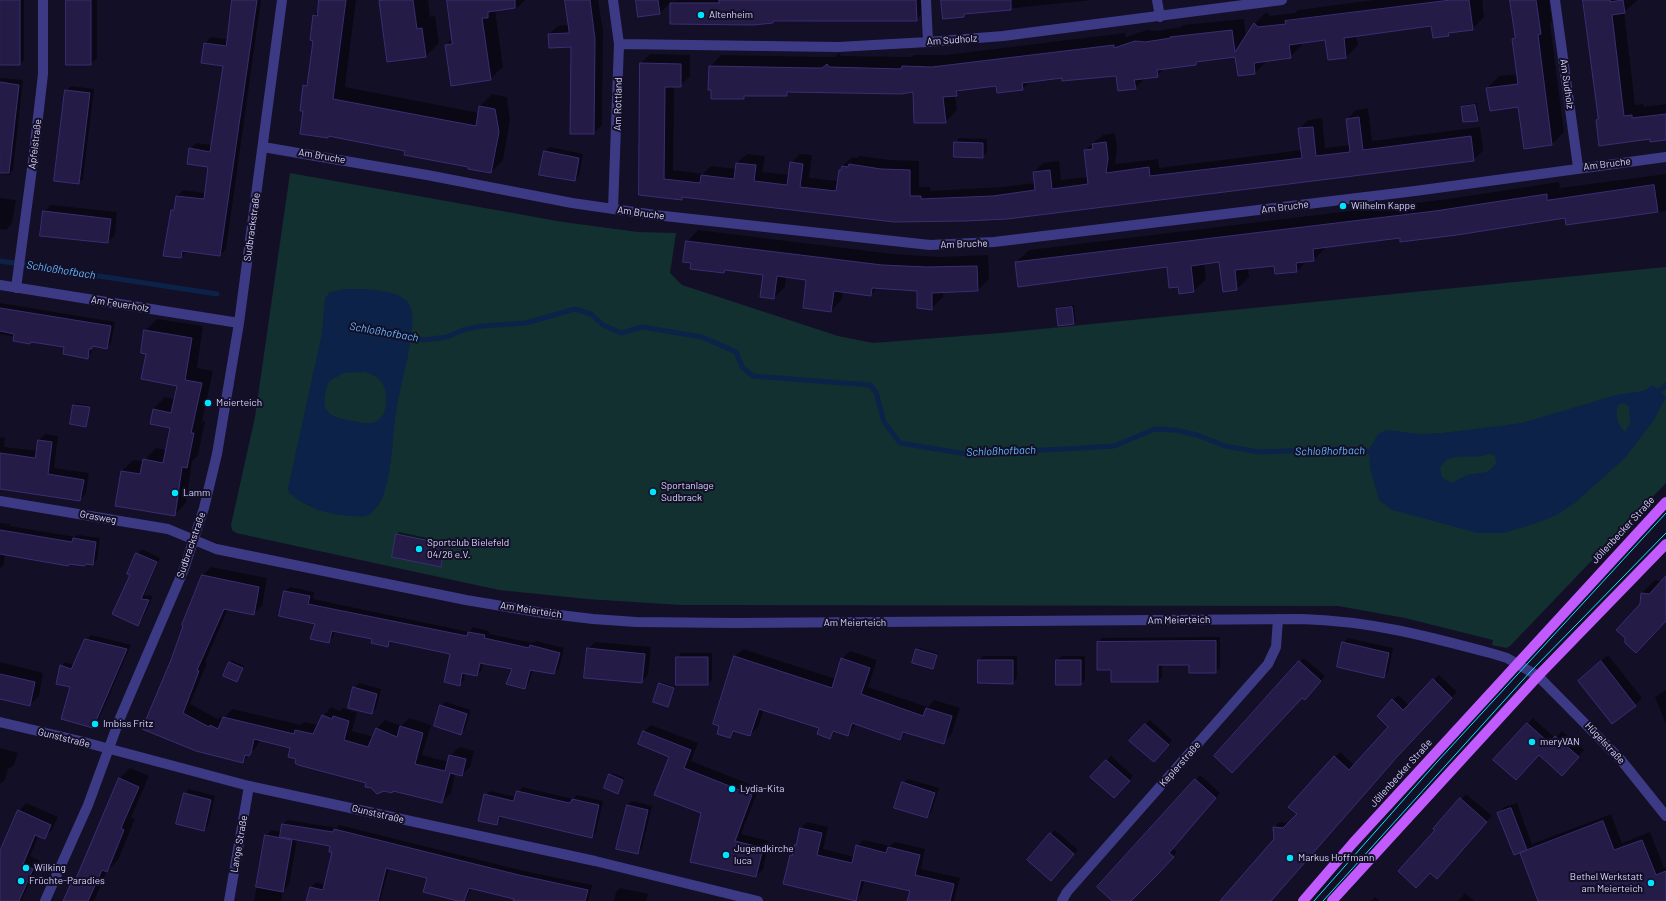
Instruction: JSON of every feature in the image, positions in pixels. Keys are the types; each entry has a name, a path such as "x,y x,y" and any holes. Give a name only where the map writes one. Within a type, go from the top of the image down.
{"main road":[{"name":"Jöllenbecker Straße","path":"1303,901 1666,502"},
{"path":"1332,901 1538,676 1666,544"}],"street":[{"name":"Apfelstraße","path":"16,288 43,74 43,0"},
{"name":"Sudbrackstraße","path":"45,901 88,805 108,749 194,540 212,476 239,323 282,0"},
{"name":"Am Rottland","path":"613,0 619,44 613,209"},
{"path":"926,0 928,42"},
{"path":"1157,0 1160,17"},
{"name":"Am Sudholz","path":"619,44 838,46 928,42 1003,36 1160,17 1282,0"},
{"name":"Am Sudholz","path":"1555,0 1578,167"},
{"name":"Am Bruche","path":"263,147 427,175 572,203 884,241 930,245 956,245 1008,241 1407,192 1578,167 1666,157"},
{"name":"Am Feuerholz","path":"0,285 239,323"},
{"name":"Grasweg","path":"0,500 168,529 194,540"},
{"name":"Am Meierteich","path":"194,540 216,548 466,600 543,613 622,621 902,623 1278,619 1325,620 1368,624 1408,631 1486,652 1518,663"},
{"name":"Keplerstraße","path":"1062,901 1073,886 1268,664 1276,647 1278,619"},
{"path":"1518,663 1538,676"},
{"name":"Hügelstraße","path":"1538,676 1621,760 1666,816"},
{"name":"Gunststraße","path":"0,722 249,786 596,861 758,901"},
{"name":"Lange Straße","path":"229,901 249,786"}],"green space":[{"path":"290,173 563,222 638,232 676,233 670,273 682,285 838,336 873,343 1001,333 1666,267 1666,483 1510,646 1506,648 1492,645 1493,640 1405,618 1338,606 681,605 587,599 499,590 236,533 232,530 231,525 255,417"}],"water":[{"path":"344,289 368,289 395,294 408,302 412,314 412,334 395,417 391,461 387,482 378,506 366,516 359,517 341,515 318,510 289,493 288,488 322,333 325,298 330,292","holes":["365,372 379,379 383,383 385,389 386,402 380,419 373,423 364,423 336,417 330,414 326,410 324,398 329,381 344,373"]},
{"path":"1653,385 1666,397 1654,420 1624,459 1575,503 1557,515 1531,525 1503,533 1478,533 1392,510 1379,500 1370,468 1369,450 1378,434 1387,430 1420,434 1442,433 1522,423 1616,395 1643,391","holes":["1624,403 1629,407 1630,424 1625,432 1618,423 1617,416 1618,405","1489,454 1495,455 1496,464 1487,472 1467,475 1451,483 1442,477 1440,468 1444,462 1450,459 1462,456 1483,456"]}],"building":[{"path":"0,0 20,0 20,65 0,65"},
{"path":"66,0 91,0 91,65 66,65"},
{"path":"232,0 257,0 220,256 182,251 181,258 163,256 171,210 174,210 176,196 204,199 208,167 187,164 189,148 210,152 223,66 201,63 204,43 226,46"},
{"path":"319,0 346,0 333,99 476,126 479,106 495,109 499,132 491,173 468,169 468,167 404,155 405,151 328,136 328,138 300,134 303,111 300,111 303,85 307,86 313,41 310,40 313,15 317,16"},
{"path":"413,0 417,29 422,28 426,57 387,62 379,1"},
{"path":"447,0 515,0 515,8 488,12 488,18 482,18 491,80 451,86 445,45 452,44"},
{"path":"565,0 590,0 595,39 594,134 570,134 571,47 549,48 548,34 569,33"},
{"path":"636,0 658,0 660,14 638,17"},
{"path":"719,0 916,0 917,21 773,21 773,23 753,25 670,24 670,3 719,3"},
{"path":"941,0 1011,0 1011,10 964,14 964,17 943,19"},
{"path":"1451,0 1469,0 1473,30 1448,33 1449,36 1433,38 1431,26 1344,38 1346,58 1328,60 1325,40 1289,45 1291,58 1254,63 1255,74 1238,76 1235,57 1196,62 1196,65 1157,70 1158,77 1134,80 1136,89 1118,91 1116,76 1062,81 1062,78 1022,83 1023,90 997,93 996,86 956,91 957,96 943,97 946,123 914,123 913,92 901,94 787,92 787,96 744,96 744,99 711,99 711,90 708,90 709,66 822,68 827,64 829,67 901,69 902,66 932,67 1114,45 1114,48 1135,41 1145,42 1171,38 1170,37 1232,30 1235,52 1254,23 1258,27 1286,24 1285,21"},
{"path":"1510,0 1536,0 1541,34 1538,35 1552,145 1524,149 1518,107 1490,111 1486,88 1518,84 1512,39 1515,38"},
{"path":"1583,0 1610,0 1610,2 1623,0 1625,13 1612,15 1624,116 1632,115 1632,118 1666,114 1666,140 1650,142 1650,139 1599,146 1596,120 1598,119"},
{"path":"640,63 681,64 681,87 665,87 664,179 700,183 701,175 734,179 736,163 756,165 754,181 787,185 790,162 803,164 800,187 836,191 839,170 841,170 842,166 848,167 849,164 881,169 910,170 910,196 921,196 921,199 993,196 1035,190 1033,172 1050,170 1052,189 1088,184 1084,150 1093,149 1092,144 1106,142 1108,158 1106,173 1149,167 1150,176 1302,158 1298,128 1313,127 1316,156 1350,152 1346,119 1359,117 1363,150 1471,136 1474,161 1007,219 965,221 894,222 682,197 682,200 639,195"},
{"path":"0,82 19,85 9,173 0,173"},
{"path":"65,90 90,93 79,184 54,181"},
{"path":"1475,105 1478,121 1463,122 1461,107"},
{"path":"954,142 983,143 983,158 954,157"},
{"path":"544,151 579,158 575,181 539,175"},
{"path":"1654,185 1658,212 1566,225 1565,218 1457,235 1400,242 1400,238 1313,249 1314,261 1296,263 1297,272 1275,274 1274,266 1235,270 1237,290 1223,292 1219,262 1191,266 1194,292 1179,294 1178,287 1169,288 1167,267 1018,287 1015,262 1435,211 1547,194 1547,200"},
{"path":"43,211 111,219 108,243 40,236"},
{"path":"686,241 882,265 927,267 977,266 978,291 932,293 932,310 917,308 917,291 872,288 871,296 834,291 831,312 803,308 806,280 777,276 774,299 760,297 763,275 725,270 724,273 690,269 691,263 683,262"},
{"path":"1072,307 1074,324 1058,326 1056,309"},
{"path":"0,308 111,326 107,349 92,346 92,349 89,349 88,359 63,354 64,347 13,341 14,334 0,331"},
{"path":"144,330 192,338 185,380 202,383 191,433 194,433 187,468 182,467 175,516 115,506 121,471 140,474 143,459 163,463 170,428 150,424 153,409 171,413 177,386 141,379 146,354 141,353"},
{"path":"73,405 90,407 86,427 70,424"},
{"path":"38,440 52,442 48,474 84,480 80,501 0,489 0,453 35,458"},
{"path":"0,530 72,542 73,538 96,542 93,565 87,564 84,566 69,564 68,566 0,554"},
{"name":"Sportclub Bielefeld 04/26 e.V.","path":"396,534 445,544 441,567 392,557"},
{"path":"136,553 157,562 141,599 149,600 138,626 112,614 130,575 127,574"},
{"path":"202,575 259,587 254,615 224,609 197,670 199,671 183,713 209,727 210,725 218,729 223,717 294,734 295,730 313,734 322,715 332,719 333,716 349,721 344,740 368,747 376,728 397,737 400,726 423,733 415,764 445,771 449,755 466,759 462,776 450,773 442,803 393,791 392,793 384,791 377,794 371,788 365,787 366,783 298,765 295,763 296,759 288,757 290,748 254,739 251,753 249,756 245,755 243,763 196,751 142,729 171,660 183,626 182,625"},
{"path":"1666,576 1666,621 1636,653 1625,643 1625,638 1616,630 1640,604 1641,593 1649,594"},
{"path":"284,591 310,596 308,604 467,636 468,632 485,635 484,638 529,648 530,645 560,653 554,674 530,670 525,689 506,684 512,669 480,663 477,676 462,673 460,686 444,682 450,654 389,641 388,647 371,643 372,639 332,631 329,643 310,639 315,624 279,616"},
{"path":"85,639 127,649 93,728 61,719 70,687 56,684 60,665 71,669"},
{"path":"1216,641 1216,673 1189,673 1189,665 1158,665 1158,682 1111,682 1111,670 1097,670 1097,642"},
{"path":"1342,642 1389,653 1384,678 1337,667"},
{"path":"587,648 645,654 642,683 584,678"},
{"path":"916,649 937,655 933,669 912,663"},
{"path":"734,656 832,688 841,658 870,668 861,694 923,716 926,708 952,716 944,744 903,732 900,740 852,723 848,736 833,731 830,739 817,734 819,728 759,709 750,736 733,731 730,738 717,734 719,726 713,724"},
{"path":"676,657 708,657 708,685 676,685"},
{"path":"978,660 1013,660 1013,684 978,683"},
{"path":"1056,660 1081,660 1081,685 1056,685"},
{"path":"1299,661 1321,681 1305,700 1302,698 1232,773 1214,756"},
{"path":"1601,661 1636,706 1612,724 1578,681"},
{"path":"229,662 243,668 237,682 223,676"},
{"path":"0,674 35,682 30,706 0,699"},
{"path":"1433,679 1452,698 1397,757 1271,901 1220,901 1274,839 1273,827 1283,828 1297,814 1288,807 1334,756 1349,770 1388,727 1377,716 1392,699 1403,710"},
{"path":"659,683 674,688 668,707 653,702"},
{"path":"353,687 377,694 372,714 348,708"},
{"path":"440,705 467,714 461,735 434,726"},
{"path":"1527,723 1549,743 1555,736 1579,757 1562,776 1539,755 1516,780 1493,760"},
{"path":"1145,724 1169,745 1154,762 1129,741"},
{"path":"643,731 691,750 684,768 752,795 735,841 763,848 756,877 690,862 701,813 654,795 669,757 638,744"},
{"path":"1106,760 1130,781 1114,798 1090,777"},
{"path":"609,774 623,780 618,794 604,788"},
{"path":"119,778 139,787 121,828 124,830 107,872 102,870 88,901 63,901 73,879 75,880"},
{"path":"1195,779 1216,798 1169,853 1174,857 1131,901 1112,901 1097,887"},
{"path":"902,782 935,793 927,818 894,808"},
{"path":"517,791 569,803 572,799 599,805 592,838 499,816 497,825 478,821 484,794 513,801"},
{"path":"184,793 211,800 204,831 176,824"},
{"path":"1460,798 1487,822 1437,879 1430,873 1416,888 1398,871 1435,830 1433,829"},
{"path":"627,805 648,810 638,854 616,849"},
{"path":"1511,808 1527,850 1514,855 1497,813"},
{"path":"18,810 51,825 45,839 35,835 23,864 33,869 19,901 0,901 0,851"},
{"path":"1603,821 1614,850 1642,840 1656,875 1666,871 1666,901 1538,901 1520,853"},
{"path":"282,824 333,832 334,829 519,875 588,890 585,901 513,901 514,899 469,888 464,901 458,901 423,892 427,878 386,868 378,901 306,901 310,887 323,890 332,852 329,852 330,846 280,837"},
{"path":"800,828 822,833 817,855 852,863 856,845 886,853 888,847 920,855 915,875 954,884 950,901 907,901 910,891 861,880 856,901 783,884 790,855 792,856"},
{"path":"1050,833 1074,854 1051,881 1027,860"},
{"path":"265,835 292,840 283,892 256,887"}],"waterway":[{"name":"Schloßhofbach","path":"0,261 217,294"},
{"name":"Schloßhofbach","path":"405,336 424,340 447,337 463,330 482,326 526,323 575,309 591,314 603,325 621,333 642,327 702,337 736,352 742,367 753,376 870,385 876,392 884,422 900,443 967,454 1114,446 1155,429 1175,430 1197,435 1225,446 1259,452 1342,449 1375,452"},
{"name":"Schloßhofbach","path":"1656,394 1666,385"}],"tram line":[{"path":"1314,901 1437,762 1666,513"},
{"path":"1323,901 1531,671 1666,533"}],"place":[{"name":"Altenheim","path":"701,15"},
{"name":"Wilhelm Kappe","path":"1343,206"},
{"name":"Meierteich","path":"208,403"},
{"name":"Sportanlage Sudbrack","path":"653,492"},
{"name":"Lamm","path":"175,493"},
{"name":"Sportclub Bielefeld 04/26 e.V.","path":"419,549"},
{"name":"Imbiss Fritz","path":"95,724"},
{"name":"meryVAN","path":"1532,742"},
{"name":"Lydia-Kita","path":"732,789"},
{"name":"Jugendkirche luca","path":"726,855"},
{"name":"Markus Hoffmann","path":"1290,858"},
{"name":"Wilking","path":"26,868"},
{"name":"Früchte-Paradies","path":"21,881"},
{"name":"Bethel Werkstatt am Meierteich","path":"1651,883"}]}
